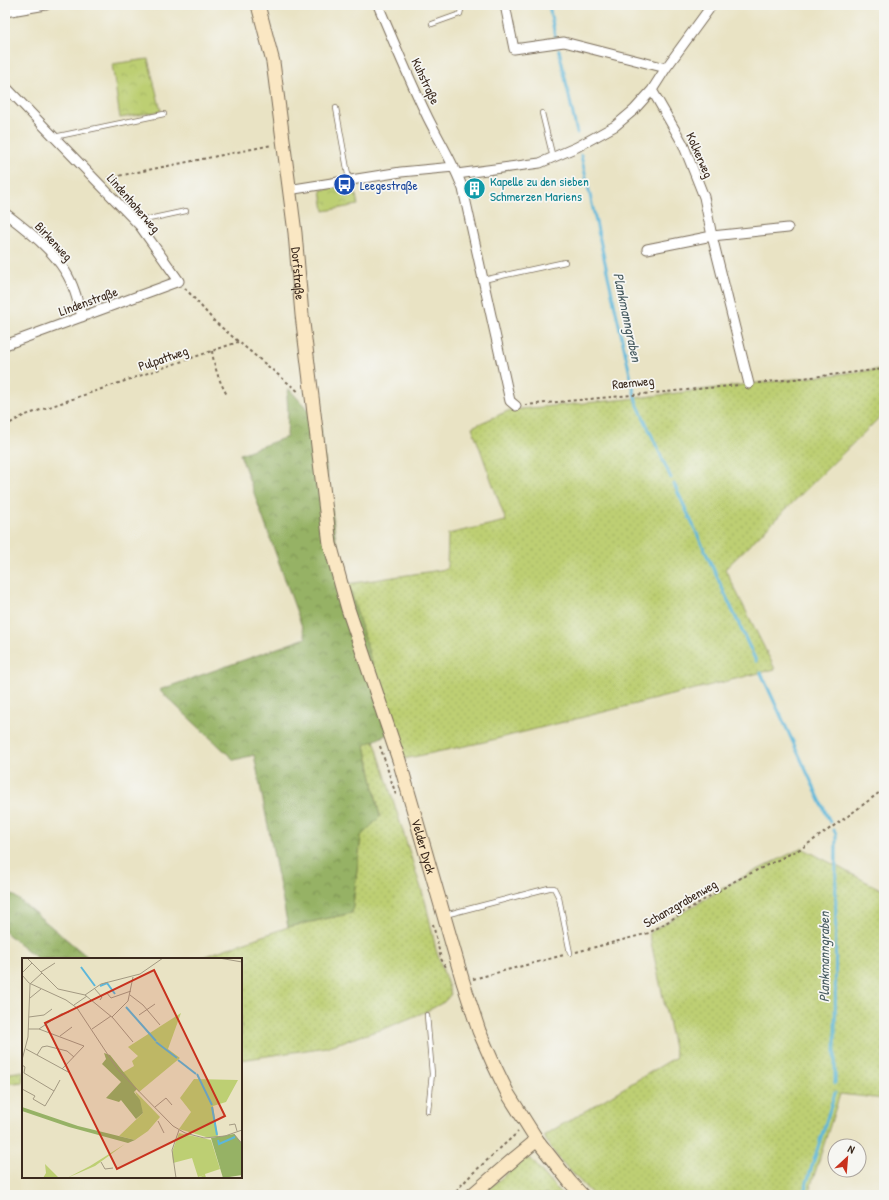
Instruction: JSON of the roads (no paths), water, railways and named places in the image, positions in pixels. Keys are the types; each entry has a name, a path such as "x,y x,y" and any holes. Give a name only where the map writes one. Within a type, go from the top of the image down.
{"main road":[{"name":"Dorfstraße","path":"258,5 273,62 294,233 312,403 330,544"},
{"name":"Velder Dyck","path":"330,544 348,609 399,760 463,982 479,1031 492,1063 508,1094 537,1140 582,1195"},
{"path":"472,1195 537,1140"}],"street":[{"path":"5,12 46,5"},
{"name":"Kuhstraße","path":"378,5 406,72 456,170"},
{"path":"505,5 514,49 564,42 666,68"},
{"path":"288,190 401,172 456,170 540,163 553,158 615,126 634,110 652,90 666,68 712,5"},
{"name":"Lindenhoherweg","path":"5,86 97,180 135,222 179,281"},
{"name":"Kolkerweg","path":"652,90 683,144 704,197 712,236 749,384"},
{"path":"456,170 463,190 510,401 516,406"},
{"name":"Birkenweg","path":"5,213 41,243 65,271 74,291 82,317"},
{"path":"647,249 712,236 788,228"},
{"name":"Lindenstraße","path":"5,344 179,281"}],"lane":[{"path":"432,24 460,14 462,5"},
{"path":"336,108 349,180"},
{"path":"542,113 553,158"},
{"path":"54,137 164,114"},
{"path":"135,222 186,211"},
{"path":"483,280 565,262"},
{"path":"444,915 554,888 559,898 570,953"},
{"path":"427,1015 432,1074 428,1111"}],"waterway":[{"name":"Plankmanngraben","path":"549,5 555,36"},
{"name":"Plankmanngraben","path":"559,50 577,133"},
{"name":"Plankmanngraben","path":"581,155 636,401 671,478"},
{"name":"Plankmanngraben","path":"674,484 756,661"},
{"name":"Plankmanngraben","path":"761,673 830,822"},
{"name":"Plankmanngraben","path":"834,830 836,834 835,1083"},
{"name":"Plankmanngraben","path":"803,1195 835,1093"}],"place":[{"name":"Leegestraße","path":"345,185"},
{"name":"Kapelle zu den sieben Schmerzen Mariens","path":"475,188"}]}
